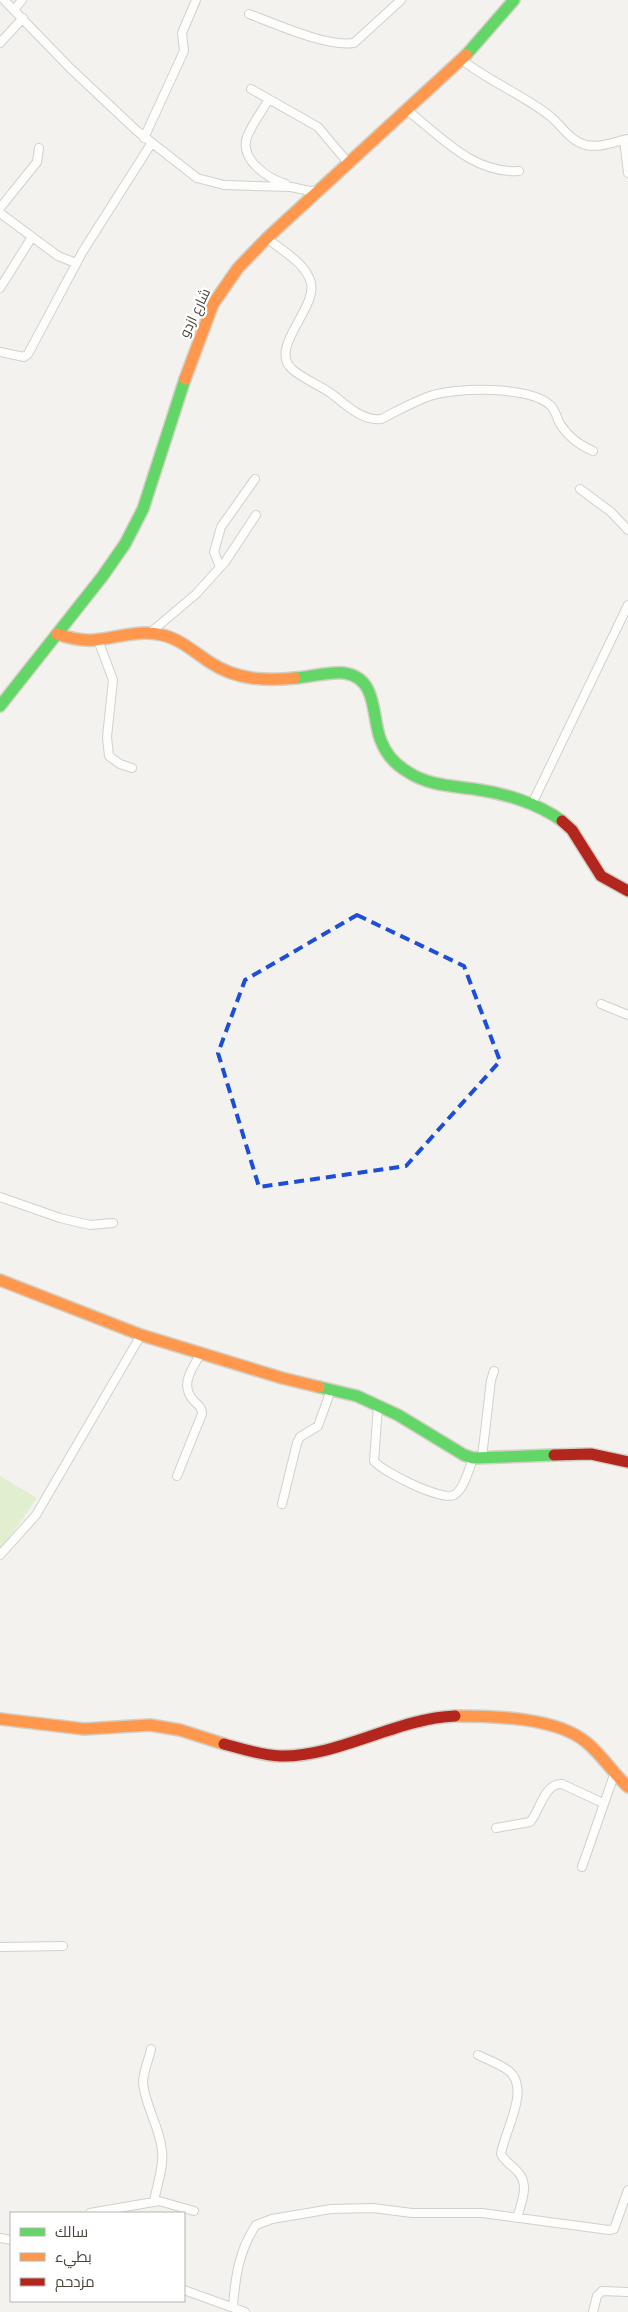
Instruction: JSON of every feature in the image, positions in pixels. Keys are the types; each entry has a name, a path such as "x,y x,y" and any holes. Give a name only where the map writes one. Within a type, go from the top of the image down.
{"street":[{"path":"4,0 70,68 144,138 197,178 214,183 315,191"},
{"path":"14,10 22,0"},
{"path":"144,138 184,50 182,33 196,0"},
{"path":"249,14 285,28 344,45 354,43 401,0"},
{"name":"شارع ازدو","path":"0,706 102,577 125,544 143,509 194,350 213,304 238,268 315,191 349,164 462,60 514,0"},
{"path":"0,43 23,18"},
{"path":"462,60 484,77 532,104 552,118 576,141 584,145 599,146 626,139 628,173"},
{"path":"251,89 318,127 349,164"},
{"path":"269,99 248,136 249,155 257,168 274,180 315,191"},
{"path":"407,110 468,158 494,170 519,171"},
{"path":"0,352 19,356 28,354 76,263 151,144"},
{"path":"0,208 37,162 39,148"},
{"path":"0,213 58,256 76,263"},
{"path":"0,288 32,237"},
{"path":"267,238 307,272 312,285 309,301 284,356 287,364 347,406 374,420 381,419 431,396 446,392 469,390 519,393 541,399 551,405 563,428 570,436 580,446 593,451"},
{"path":"220,567 214,552 221,527 255,479"},
{"path":"580,488 611,512 628,530"},
{"path":"151,632 196,594 241,540 256,515"},
{"path":"531,806 628,605"},
{"path":"57,634 73,640 98,640 151,632 175,639 230,673 259,681 344,673 358,676 364,682 372,697 380,738 386,752 398,765 415,778 498,794 559,818 567,824 602,876 628,891"},
{"path":"98,640 113,680 108,737 109,756 120,764 132,768"},
{"path":"601,1004 628,1016"},
{"path":"0,1197 60,1218 90,1225 114,1223"},
{"path":"0,1280 141,1335 282,1378 357,1396 398,1415 446,1446 478,1458 591,1454 628,1462"},
{"path":"0,1555 36,1515 141,1335"},
{"path":"177,1476 202,1414 200,1407 188,1394 186,1384 201,1353"},
{"path":"378,1406 374,1461 379,1467 392,1474 441,1496 452,1496 459,1492 478,1458 494,1371"},
{"path":"282,1504 297,1443 300,1438 318,1426 331,1390"},
{"path":"0,1719 84,1729 150,1725 180,1730 251,1752 280,1756 308,1754 431,1718 448,1715 529,1721 583,1739 614,1775 628,1787"},
{"path":"582,1866 614,1775"},
{"path":"496,1828 530,1822 548,1789 554,1784 562,1784 603,1803"},
{"path":"0,1947 63,1946"},
{"path":"151,2048 143,2081 146,2098 158,2131 162,2152 162,2166 154,2201"},
{"path":"478,2054 509,2071 515,2077 517,2086 513,2116 501,2154 504,2160 517,2171 524,2183 523,2201 517,2218"},
{"path":"234,2308 235,2277 244,2246 256,2225 272,2219 331,2209 373,2208 412,2213 482,2212 610,2230 614,2229 628,2190"},
{"path":"95,2212 154,2201 171,2203 194,2211"},
{"path":"185,2290 245,2312"},
{"path":"592,2312 597,2296 602,2291 628,2292"}],"highlighted area":[{"path":"357,915 464,966 500,1061 406,1166 259,1187 218,1053 245,980"}],"green space":[{"path":"0,1476 37,1498 0,1548"}],"traffic: fast":[{"path":"466,55 514,0"},
{"path":"0,706 102,577 125,544 143,509 185,379"},
{"path":"295,678 327,673 344,673 355,676 363,682 372,700 381,741 392,759 399,766 423,780 508,796 542,809 562,821"},
{"path":"319,1387 357,1396 398,1415 464,1455 473,1458 554,1455"}],"traffic: slow":[{"path":"185,379 213,304 238,268 267,238 466,55"},
{"path":"57,634 75,639 89,640 137,633 154,633 175,640 221,669 231,673 263,679 295,678"},
{"path":"0,1280 141,1335 282,1378 319,1387"},
{"path":"455,1716 505,1718 558,1727 586,1742 628,1787"},
{"path":"0,1719 84,1729 150,1725 180,1730 224,1744"}],"traffic: jam":[{"path":"562,821 572,830 601,876 628,891"},
{"path":"554,1455 591,1454 628,1462"},
{"path":"224,1744 265,1754 280,1756 301,1755 345,1745 411,1723 455,1716"}]}
